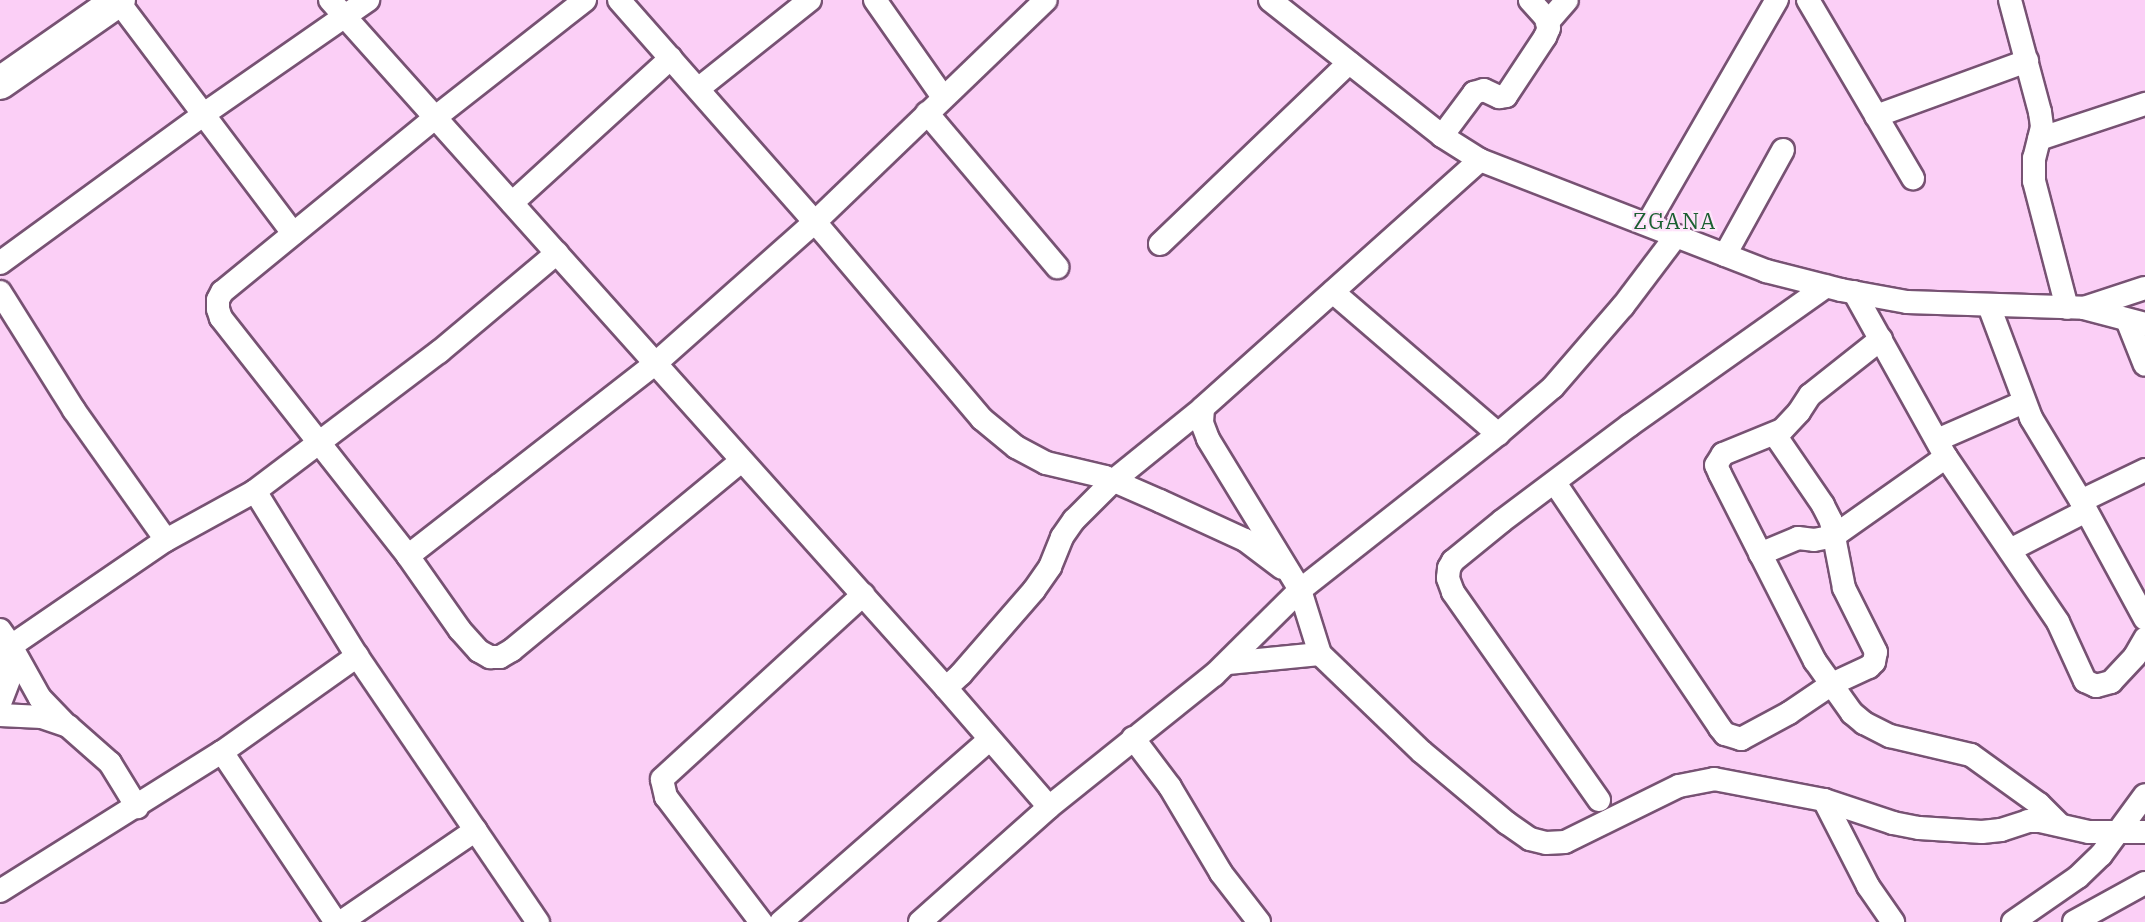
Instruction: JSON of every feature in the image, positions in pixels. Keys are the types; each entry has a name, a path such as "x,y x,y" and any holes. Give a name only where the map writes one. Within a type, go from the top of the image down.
{"main road":[{"path":"0,82 119,0"}],"street":[{"path":"119,0 293,233"},
{"path":"0,263 204,114 337,8 368,0"},
{"path":"585,0 436,117 222,292 218,300 221,318 408,556 460,630 479,651 490,657 500,657 512,650 741,461"},
{"path":"619,0 815,222 982,419 1016,447 1046,463 1113,481 1245,540 1296,582"},
{"path":"698,89 810,0"},
{"path":"875,0 943,98"},
{"path":"408,556 656,363 815,222 1046,0"},
{"path":"1270,0 1442,136 1480,160 1648,223 1766,271 1826,286 1907,302 2075,308 2136,322 2145,365"},
{"path":"1442,136 1474,93 1484,90 1499,97 1506,96 1545,37 1549,28 1547,23 1530,0"},
{"path":"1547,23 1567,0"},
{"path":"1648,223 1777,0"},
{"path":"1808,0 1913,178"},
{"path":"2010,0 2040,112 2039,139 2034,158 2034,181 2075,308"},
{"path":"337,8 946,688 1049,807"},
{"path":"512,203 671,58"},
{"path":"1876,116 2027,61"},
{"path":"1160,244 1348,63"},
{"path":"2039,139 2145,104"},
{"path":"927,113 1057,267"},
{"path":"1725,255 1783,150"},
{"path":"946,688 961,674 1034,590 1050,567 1062,537 1074,520 1113,481 1203,408 1480,160"},
{"path":"920,922 1049,807 1228,663 1296,582 1498,434 1553,387 1588,349 1676,236"},
{"path":"6,638 166,540 255,491 319,445 439,352 557,253"},
{"path":"1599,800 1454,591 1448,578 1453,561 1630,424 1826,286"},
{"path":"2075,308 2145,288"},
{"path":"0,292 74,410 166,540"},
{"path":"1334,292 1498,434"},
{"path":"1854,292 1942,448 2058,622 2085,681 2096,686 2111,682 2135,656 2145,639"},
{"path":"1989,306 2024,402 2145,619"},
{"path":"1881,339 1810,394 1799,412 1775,435 1723,454 1716,465 1815,662 1852,713 1864,723 1890,736 1971,755 2031,798 2059,824"},
{"path":"1760,554 1798,538 1814,540 1834,536 1942,448 2024,402"},
{"path":"1203,408 1202,423 1208,439 1296,582 1320,654 1422,752 1507,823 1530,839 1546,843 1565,842 1679,786 1714,779 1824,800 1893,823 1919,828 1983,832 2001,830 2028,821 2059,824 2089,832 2116,834 2145,832"},
{"path":"1555,483 1725,734 1741,739 1789,713 1832,684 1869,668 1874,662 1876,652 1844,588 1834,536 1823,505 1775,435"},
{"path":"2010,550 2145,470"},
{"path":"255,491 357,656 538,922"},
{"path":"761,922 666,797 662,779 863,595"},
{"path":"0,703 11,675 6,638"},
{"path":"6,638 40,698 110,763 137,807"},
{"path":"1228,663 1320,654"},
{"path":"0,891 222,752 357,656"},
{"path":"0,715 42,717 68,726"},
{"path":"1133,738 1170,786 1221,873 1259,922"},
{"path":"781,922 989,740"},
{"path":"222,752 336,922"},
{"path":"2013,922 2078,877 2100,855 2145,795"},
{"path":"1824,800 1868,886 1893,922"},
{"path":"341,922 476,830"},
{"path":"2074,922 2145,883"}],"district":[{"name":"ZGANA","path":"1675,221"}]}
